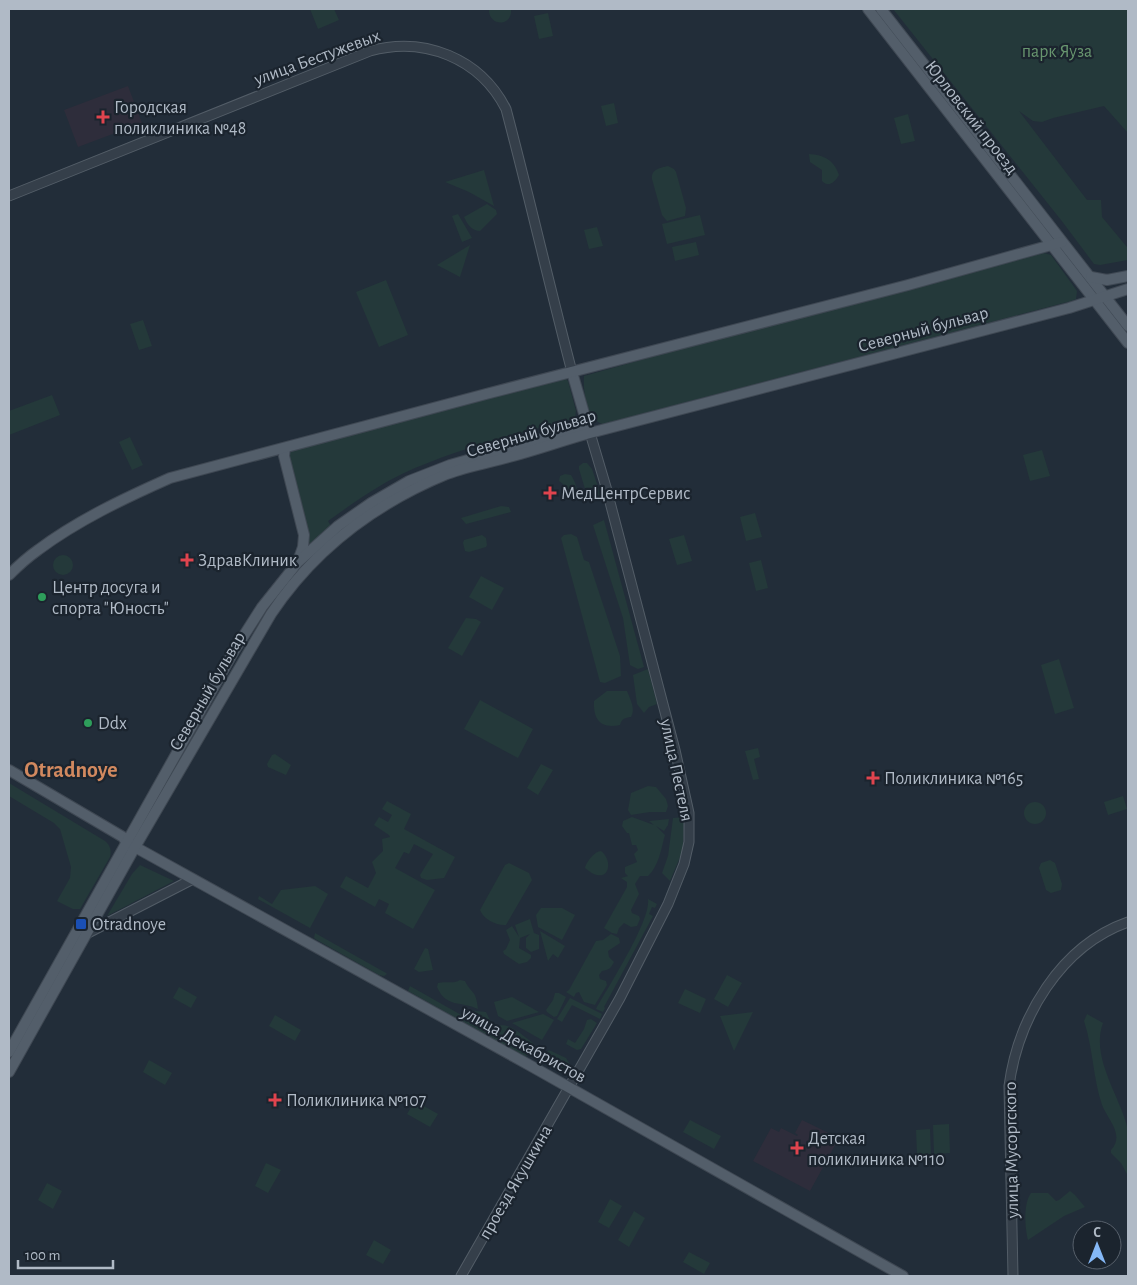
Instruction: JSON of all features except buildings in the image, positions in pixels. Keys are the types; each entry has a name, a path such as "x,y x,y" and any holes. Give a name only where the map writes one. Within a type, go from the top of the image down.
{"main road":[{"name":"Юрловский проезд","path":"868,9 1128,343"},
{"name":"Юрловский проезд","path":"881,9 1128,326"},
{"path":"9,575 38,550 76,526 170,478 918,282 1062,242"},
{"path":"1091,277 1107,280 1128,276"},
{"name":"Северный бульвар","path":"131,845 234,652 262,607 298,562 320,541 371,503 409,481 450,465 1095,300 1128,289"},
{"name":"улица Бестужевых","path":"572,372 589,429"},
{"name":"Северный бульвар","path":"131,845 271,614 289,588 331,543 391,502 449,473 527,452 589,429"},
{"path":"285,448 284,456 304,535 303,547 298,562"},
{"name":"улица Декабристов","path":"9,770 123,837 131,845"},
{"name":"улица Декабристов","path":"9,778 120,842 131,845 568,1087 903,1276"},
{"path":"9,1072 86,934 131,845"},
{"path":"9,1052 131,845"}],"street":[{"name":"улица Бестужевых","path":"9,196 370,51 388,46 413,46 446,53 480,76 499,96 506,109 543,249 557,316 572,372"},
{"name":"улица Пестеля","path":"568,1087 616,1005 668,904 684,864 690,827 688,806 675,750 589,429"},
{"path":"86,934 193,879"},
{"name":"улица Мусоргского","path":"1013,1276 1009,1086 1022,1030 1045,989 1056,974 1074,956 1106,932 1128,922"},
{"name":"проезд Якушкина","path":"461,1276 568,1087"}],"shaded area":[{"name":"Городская поликлиника №48","path":"128,86 142,123 78,147 64,110"},
{"name":"Детская поликлиника №110","path":"802,1120 839,1138 810,1191 753,1161 771,1128 779,1132 781,1128 797,1136 795,1133"}],"green space":[{"path":"310,9 334,9 339,20 318,29"},
{"path":"489,9 511,9 511,15 505,22 496,22 492,19"},
{"name":"парк Яуза","path":"893,9 1128,9 1128,133 1104,106 1042,122 1033,121 1019,111 1087,200 1101,200 1102,217 1128,247 1128,260 1100,265 1094,264"},
{"path":"548,13 553,36 539,39 534,16"},
{"path":"614,103 618,123 606,126 601,106"},
{"path":"908,114 915,141 901,144 894,118"},
{"path":"809,154 824,157 831,162 839,175 834,182 827,184 822,181 822,170 810,162"},
{"path":"668,166 676,172 686,208 685,216 667,221 662,215 652,176 659,168"},
{"path":"484,170 494,206 469,192 445,182"},
{"path":"487,204 496,210 497,214 480,231 475,230 468,225 464,217"},
{"path":"458,214 472,238 462,242 452,216"},
{"path":"700,215 705,235 667,244 662,224"},
{"path":"597,227 603,246 589,249 584,230"},
{"path":"696,242 699,255 675,261 672,247"},
{"path":"470,245 460,277 437,265"},
{"path":"1044,253 1051,255 1077,291 1076,299 603,424 597,421 589,411 584,389 584,376 815,311"},
{"path":"386,280 408,335 379,347 356,292"},
{"path":"143,320 152,346 139,350 130,324"},
{"path":"565,378 568,381 576,411 575,418 464,450 402,474 373,490 328,521 332,528 310,546 288,457 292,450"},
{"path":"52,395 60,415 9,435 9,411"},
{"path":"130,437 143,465 132,470 119,442"},
{"path":"1042,450 1050,476 1030,481 1023,455"},
{"path":"587,463 592,469 601,496 592,500 588,499 579,469 579,466"},
{"path":"565,474 571,475 574,480 577,498 572,499 569,490 565,490 563,484 559,481 560,476"},
{"path":"501,506 509,507 511,512 466,524 461,518"},
{"path":"755,513 762,537 746,541 740,517"},
{"path":"604,520 644,667 638,669 630,665 623,618 593,525"},
{"path":"571,534 577,537 584,560 589,562 620,656 621,676 605,683 600,682 561,538 564,535"},
{"path":"482,535 486,538 486,547 469,552 465,551 464,540"},
{"path":"684,535 692,561 677,565 669,539"},
{"path":"59,555 67,555 73,561 73,569 67,575 59,575 53,569 53,561"},
{"path":"761,560 768,588 756,591 749,563"},
{"path":"481,576 504,588 492,610 469,597"},
{"path":"466,618 476,619 481,622 462,656 448,648"},
{"path":"1059,659 1074,708 1055,714 1041,665"},
{"path":"648,669 657,704 649,707 644,713 637,704 633,675"},
{"path":"607,691 627,691 631,701 633,707 631,717 625,718 620,725 608,726 603,724 595,713 594,701"},
{"path":"480,700 533,729 518,758 464,729"},
{"path":"758,748 760,757 754,759 759,779 753,780 745,751"},
{"path":"275,754 291,765 286,775 268,767 267,764 272,755"},
{"path":"541,764 553,770 538,795 527,788"},
{"path":"9,783 105,841 109,846 110,857 80,909 73,909 57,901 70,878 71,867 60,829 54,823 9,796"},
{"path":"648,786 656,787 666,799 668,806 666,812 631,815 628,810 631,793"},
{"path":"1123,796 1127,809 1108,815 1104,802"},
{"path":"387,801 411,814 404,829 455,857 444,878 427,880 421,878 420,875 433,854 414,844 409,854 404,852 395,868 435,890 413,929 385,913 389,904 379,899 375,907 340,887 346,876 368,888 376,873 372,862 383,851 382,839 390,837 374,825 379,817 388,822 392,815 382,809"},
{"path":"1035,802 1043,805 1046,813 1043,821 1035,824 1027,821 1024,813 1027,805"},
{"path":"632,817 654,825 649,821 669,819 664,831 656,826 665,835 655,867 648,876 640,876 635,884 639,894 631,910 632,913 639,916 640,919 637,926 631,927 624,923 619,928 617,934 604,928 627,887 627,882 621,878 628,876 625,873 625,867 637,862 634,854 638,850 636,845 632,845 629,833 622,826 623,821"},
{"path":"684,817 683,850 670,881 662,873 668,856 673,818"},
{"path":"601,851 608,861 608,866 604,874 599,875 585,868 591,857"},
{"path":"1050,860 1055,863 1062,884 1061,890 1051,893 1046,890 1039,868 1041,863"},
{"path":"509,863 529,873 532,880 506,925 502,925 487,919 480,910 505,865"},
{"path":"140,865 174,881 107,916 132,874"},
{"path":"315,886 328,894 310,928 258,899 259,896 272,904 281,890"},
{"path":"648,899 657,904 655,908 652,907 649,914 653,916 603,1012 596,1009 636,938 647,909"},
{"path":"541,908 562,908 575,915 562,940 538,927 536,915"},
{"path":"530,919 534,933 539,935 539,949 531,952 526,948 526,938 530,934 520,938 519,948 531,955 531,958 527,962 519,964 504,954 503,951 510,940 506,930 512,926 519,937 515,925"},
{"path":"540,931 565,946 558,958 553,954 548,961"},
{"path":"315,933 387,974 384,976 379,975 317,940 314,938"},
{"path":"611,934 619,938 620,943 608,951 609,957 614,962 610,968 602,971 599,975 600,979 606,981 607,985 595,1005 584,1002 579,992 574,997 566,992 569,990 596,941 603,940"},
{"path":"425,948 428,949 433,970 419,972 414,969"},
{"path":"727,975 742,983 728,1007 714,999"},
{"path":"465,981 475,995 478,1009 449,1001 441,994 437,987 438,983"},
{"path":"410,986 463,1016 464,1011 467,1010 486,1012 494,1028 492,1032 495,1034 496,1027 501,1025 510,1027 533,1043 535,1045 534,1048 528,1052 526,1057 408,991"},
{"path":"179,987 197,997 191,1008 173,998"},
{"path":"685,989 706,999 700,1013 678,1003"},
{"path":"555,993 566,997 557,1016 554,1017 546,1010 553,1000"},
{"path":"512,997 539,1012 507,1021 498,1016 494,1002"},
{"path":"570,998 602,1014 600,1019 572,1005 562,1022 557,1019"},
{"path":"753,1012 734,1051 720,1016"},
{"path":"543,1014 554,1020 542,1040 512,1023"},
{"path":"1087,1014 1103,1023 1100,1036 1100,1050 1103,1064 1129,1135 1128,1176 1121,1163 1111,1153 1115,1144 1116,1133 1099,1095 1084,1021"},
{"path":"275,1015 301,1030 295,1041 269,1026"},
{"path":"591,1019 597,1023 581,1049 577,1050 566,1044 568,1039 575,1043 584,1029 587,1020"},
{"path":"549,1050 566,1058 571,1066 565,1071 557,1066 554,1061 546,1061 544,1055"},
{"path":"149,1060 172,1073 165,1085 143,1072"},
{"path":"415,1101 438,1114 430,1127 407,1114"},
{"path":"690,1120 721,1136 714,1149 683,1132"},
{"path":"949,1124 950,1153 934,1154 933,1125"},
{"path":"930,1129 931,1154 917,1154 916,1130"},
{"path":"266,1163 281,1170 268,1193 255,1186"},
{"path":"47,1183 62,1191 53,1209 38,1200"},
{"path":"1070,1191 1085,1207 1064,1216 1028,1240 1026,1209 1031,1193 1048,1193 1056,1201"},
{"path":"610,1199 622,1206 609,1228 598,1222"},
{"path":"634,1211 645,1218 629,1247 618,1240"},
{"path":"374,1240 391,1250 383,1264 366,1255"},
{"path":"689,1252 710,1263 704,1274 683,1262"}],"place":[{"name":"Городская поликлиника №48","path":"103,117"},
{"name":"МедЦентрСервис","path":"550,493"},
{"name":"ЗдравКлиник","path":"187,560"},
{"name":"Центр досуга и спорта \"Юность\"","path":"42,597"},
{"name":"Ddx","path":"88,723"},
{"name":"Поликлиника №165","path":"873,778"},
{"name":"Otradnoye","path":"81,924"},
{"name":"Поликлиника №107","path":"275,1100"},
{"name":"Детская поликлиника №110","path":"797,1148"}],"district":[{"name":"Otradnoye","path":"71,769"}]}
